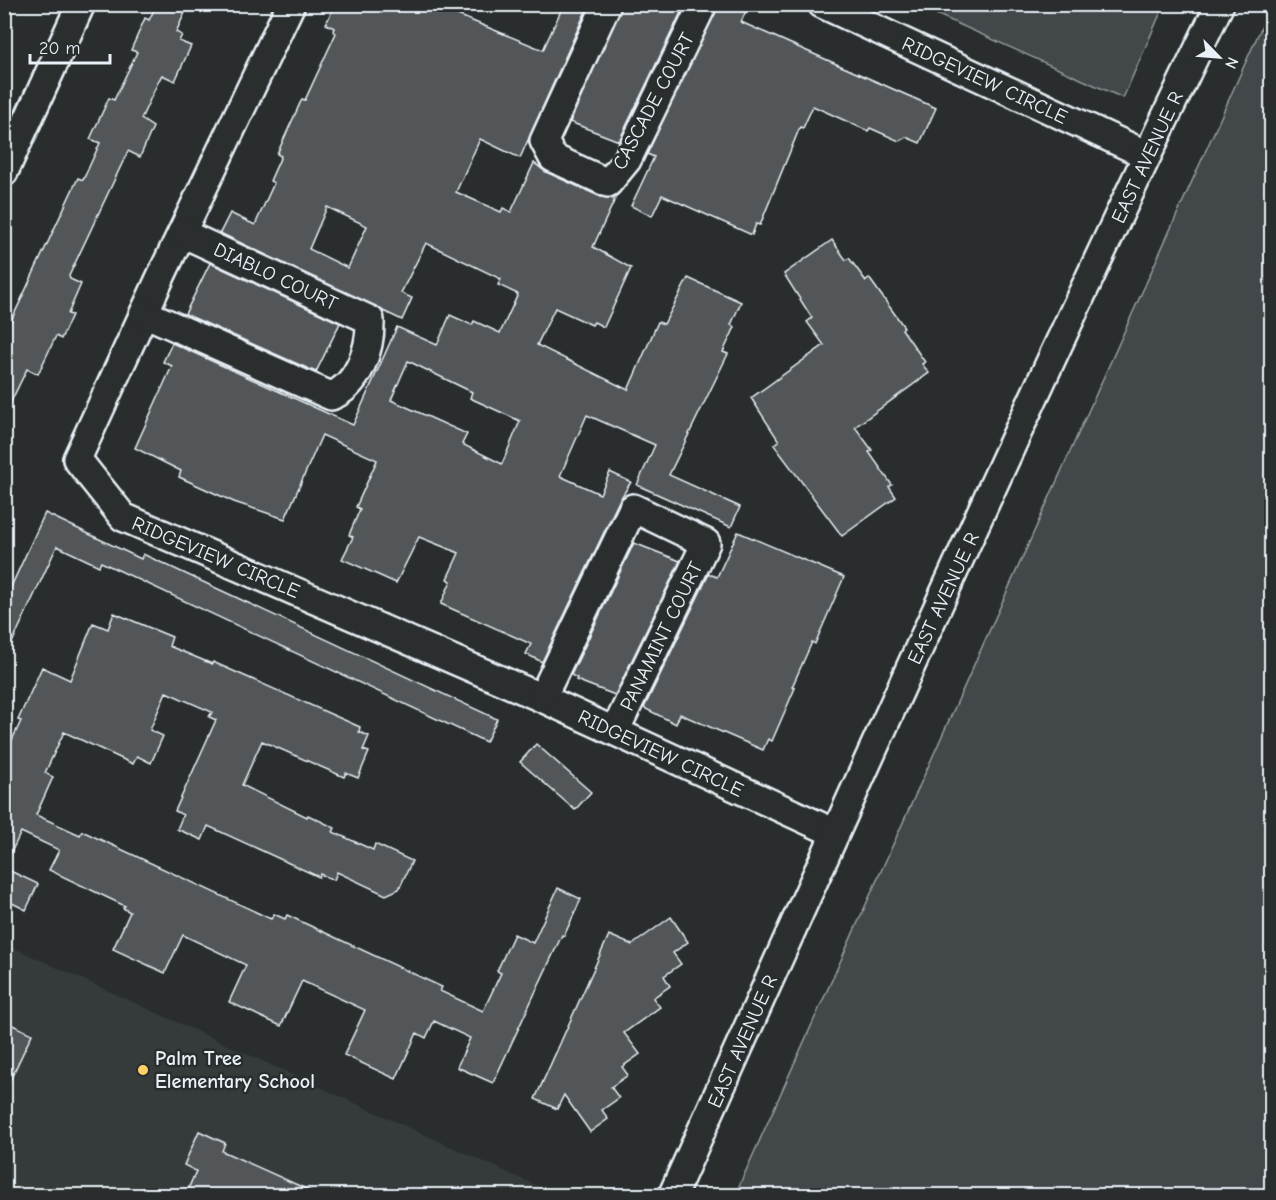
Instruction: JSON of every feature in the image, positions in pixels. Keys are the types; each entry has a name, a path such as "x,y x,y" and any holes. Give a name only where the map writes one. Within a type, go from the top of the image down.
{"street":[{"path":"4,172 81,4"},
{"name":"RIDGEVIEW CIRCLE","path":"291,4 144,313 78,459 123,517 542,698 835,833"},
{"name":"CASCADE COURT","path":"607,4 544,141 554,158 608,183 627,160 703,4"},
{"name":"RIDGEVIEW CIRCLE","path":"822,4 1147,155"},
{"name":"EAST AVENUE R","path":"672,1196 835,833 1147,155 1220,4"},
{"name":"DIABLO COURT","path":"144,313 332,396 344,391 360,368 371,336 370,320 182,232"},
{"name":"PANAMINT COURT","path":"542,698 633,508 706,543 615,731"}],"shaded area":[{"path":"916,5 1164,5 1123,98"},
{"path":"1271,6 1271,1195 735,1195"},
{"name":"Palm Tree Elementary School","path":"5,944 557,1195 5,1196"}],"building":[{"path":"157,4 189,4 176,32 182,35 179,41 191,46 175,81 162,75 159,80 141,119 153,127 140,157 128,151 69,276 70,279 81,284 68,314 72,315 61,339 56,336 38,374 27,369 4,416 4,336 78,178 83,180 100,143 90,139 109,98 114,100 137,52 131,50 145,18 149,20"},
{"path":"335,4 431,4 543,50 564,4 589,4 520,158 480,139 456,192 501,212 503,208 511,212 534,163 546,172 601,197 615,199 593,247 631,268 604,327 594,322 592,325 555,308 537,345 628,390 658,322 664,324 688,278 741,302 731,325 735,327 723,352 728,354 669,475 740,507 731,527 637,485 655,445 587,415 560,476 600,494 610,472 631,482 619,501 542,662 526,654 531,644 441,604 451,581 447,579 459,553 419,537 396,583 342,559 353,537 349,535 360,509 356,507 377,460 322,435 285,519 234,502 179,477 181,471 135,448 172,366 163,362 172,343 353,425 397,327 437,345 450,315 472,325 474,321 500,333 518,294 498,285 501,279 426,243 401,293 412,298 402,320 220,233 230,213 255,225 274,183 270,181 281,156 277,154 336,33 333,31 334,28 326,24","holes":["327,207 367,226 348,268 309,249","408,361 472,392 470,398 520,421 502,464 462,444 467,434 391,400"]},
{"path":"622,4 685,4 619,141 570,122"},
{"path":"718,4 749,4 741,22 936,108 920,143 906,137 899,141 870,128 868,131 813,106 803,128 800,127 760,225 756,224 752,235 662,195 652,216 631,206 654,157 647,154"},
{"path":"832,240 846,260 849,258 866,281 869,278 904,327 902,329 925,362 922,364 929,373 855,427 872,450 869,452 892,485 889,487 896,497 842,536 774,445 779,441 751,398 824,345 807,322 812,318 784,274"},
{"path":"210,263 340,323 316,372 185,314"},
{"path":"45,513 141,559 143,554 497,719 486,742 101,562 99,566 57,546 4,660 4,602"},
{"path":"738,532 844,577 815,644 812,642 792,687 795,688 772,741 768,739 763,750 680,714 676,724 644,708 709,574 717,577"},
{"path":"634,543 680,561 615,695 576,680 577,678 571,675"},
{"path":"114,613 172,637 169,646 212,664 213,662 360,727 359,732 369,736 363,750 369,752 358,778 346,773 344,777 262,741 242,785 335,828 333,832 373,850 375,844 412,861 399,889 386,895 337,872 334,880 320,874 319,877 208,826 202,840 177,829 183,815 175,811 216,720 209,717 212,712 166,692 150,730 163,736 151,763 137,756 133,764 64,732 45,773 53,777 36,815 80,835 82,831 271,919 274,914 285,919 287,915 442,987 440,991 483,1011 501,973 497,971 514,934 533,943 558,888 581,899 493,1083 457,1067 470,1038 434,1021 426,1038 417,1033 396,1079 344,1055 365,1010 302,981 281,1026 229,1002 246,965 183,935 165,973 113,949 130,912 123,908 125,906 49,870 59,850 21,832 4,867 4,757 21,721 18,720 42,667 70,680 93,623 108,629"},
{"path":"536,744 591,792 575,810 520,762"},
{"path":"4,868 38,884 26,910 4,899"},
{"path":"671,917 688,942 673,953 681,964 664,976 670,986 653,998 660,1007 624,1033 640,1054 622,1067 628,1075 611,1087 619,1098 602,1110 608,1119 590,1132 564,1095 557,1109 535,1099 609,935 632,945"},
{"path":"4,1021 32,1034 4,1093"},
{"path":"199,1131 225,1143 222,1151 322,1196 185,1196 196,1171 184,1165"}],"place":[{"name":"Palm Tree Elementary School","path":"143,1070"}]}
